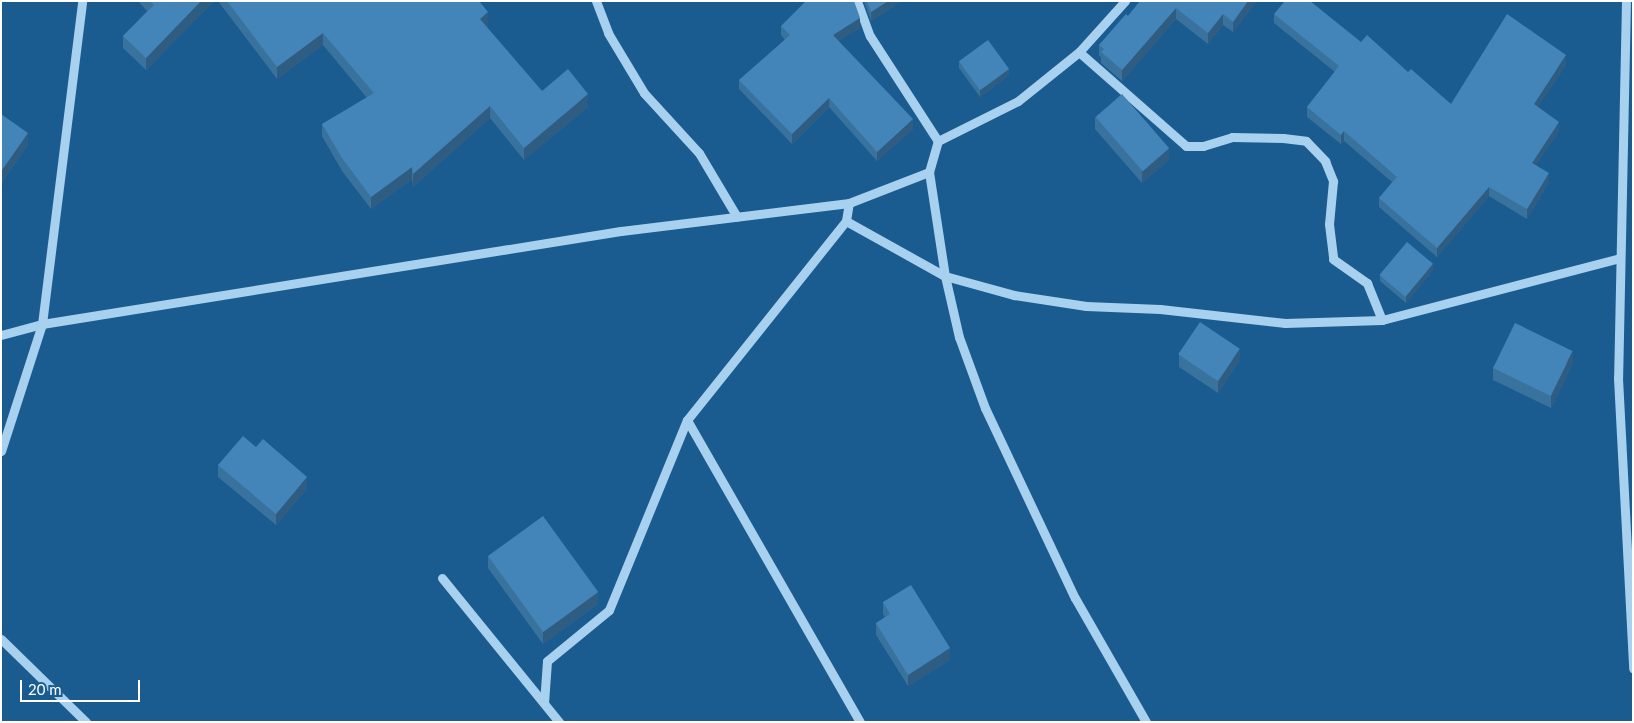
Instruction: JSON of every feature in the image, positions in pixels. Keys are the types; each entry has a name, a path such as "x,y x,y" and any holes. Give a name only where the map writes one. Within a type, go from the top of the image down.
{"street":[{"path":"596,1 608,33 644,93 699,153 737,217"},
{"path":"857,1 870,36 938,141"},
{"path":"1125,1 1079,52 1018,101 938,141 929,172 945,276 960,337 985,408 1075,598 1146,722"},
{"path":"1626,1 1618,378 1633,668"},
{"path":"1,451 42,324 82,2"},
{"path":"1079,52 1186,146 1203,146 1232,137 1283,138 1306,141 1325,161 1334,181 1329,224 1333,259 1367,283 1382,320"},
{"path":"1,335 42,324 621,231 849,203 929,172"},
{"path":"544,703 547,661 609,610 686,420 846,221 849,203"},
{"path":"846,221 945,276 1014,295 1086,306 1160,309 1285,323 1382,320 1620,258"},
{"path":"686,420 860,722"},
{"path":"442,578 559,722"},
{"path":"1,639 86,722"}],"building":[{"path":"150,1 201,1 146,58 123,36 154,5"},
{"path":"227,1 479,1 488,12 480,19 542,91 568,69 588,94 524,148 490,106 413,174 412,167 371,197 342,158 322,124 374,93 323,33 277,67"},
{"path":"806,1 854,1 860,18 833,35 913,119 877,152 829,98 792,134 739,80 790,35 781,26"},
{"path":"867,1 888,1 871,12"},
{"path":"1140,1 1248,1 1233,22 1223,14 1208,33 1176,8 1122,70 1101,52 1104,49 1099,45"},
{"path":"1285,1 1310,1 1361,42 1367,35 1408,72 1411,69 1451,104 1507,14 1566,55 1534,104 1559,122 1532,163 1549,173 1527,209 1489,187 1437,248 1379,198 1397,177 1344,131 1341,135 1307,107 1339,66 1274,14"},
{"path":"988,40 1009,69 980,90 959,61"},
{"path":"1122,94 1169,148 1143,171 1096,117"},
{"path":"1,114 28,133 2,170 1,169"},
{"path":"1407,242 1433,264 1405,297 1379,275"},
{"path":"1200,322 1240,349 1218,381 1178,354"},
{"path":"1515,323 1573,351 1551,396 1493,368"},
{"path":"243,436 256,447 263,439 307,477 276,514 218,465"},
{"path":"543,516 598,592 543,632 488,556"},
{"path":"911,585 950,648 908,675 876,623 890,614 883,602"}]}
